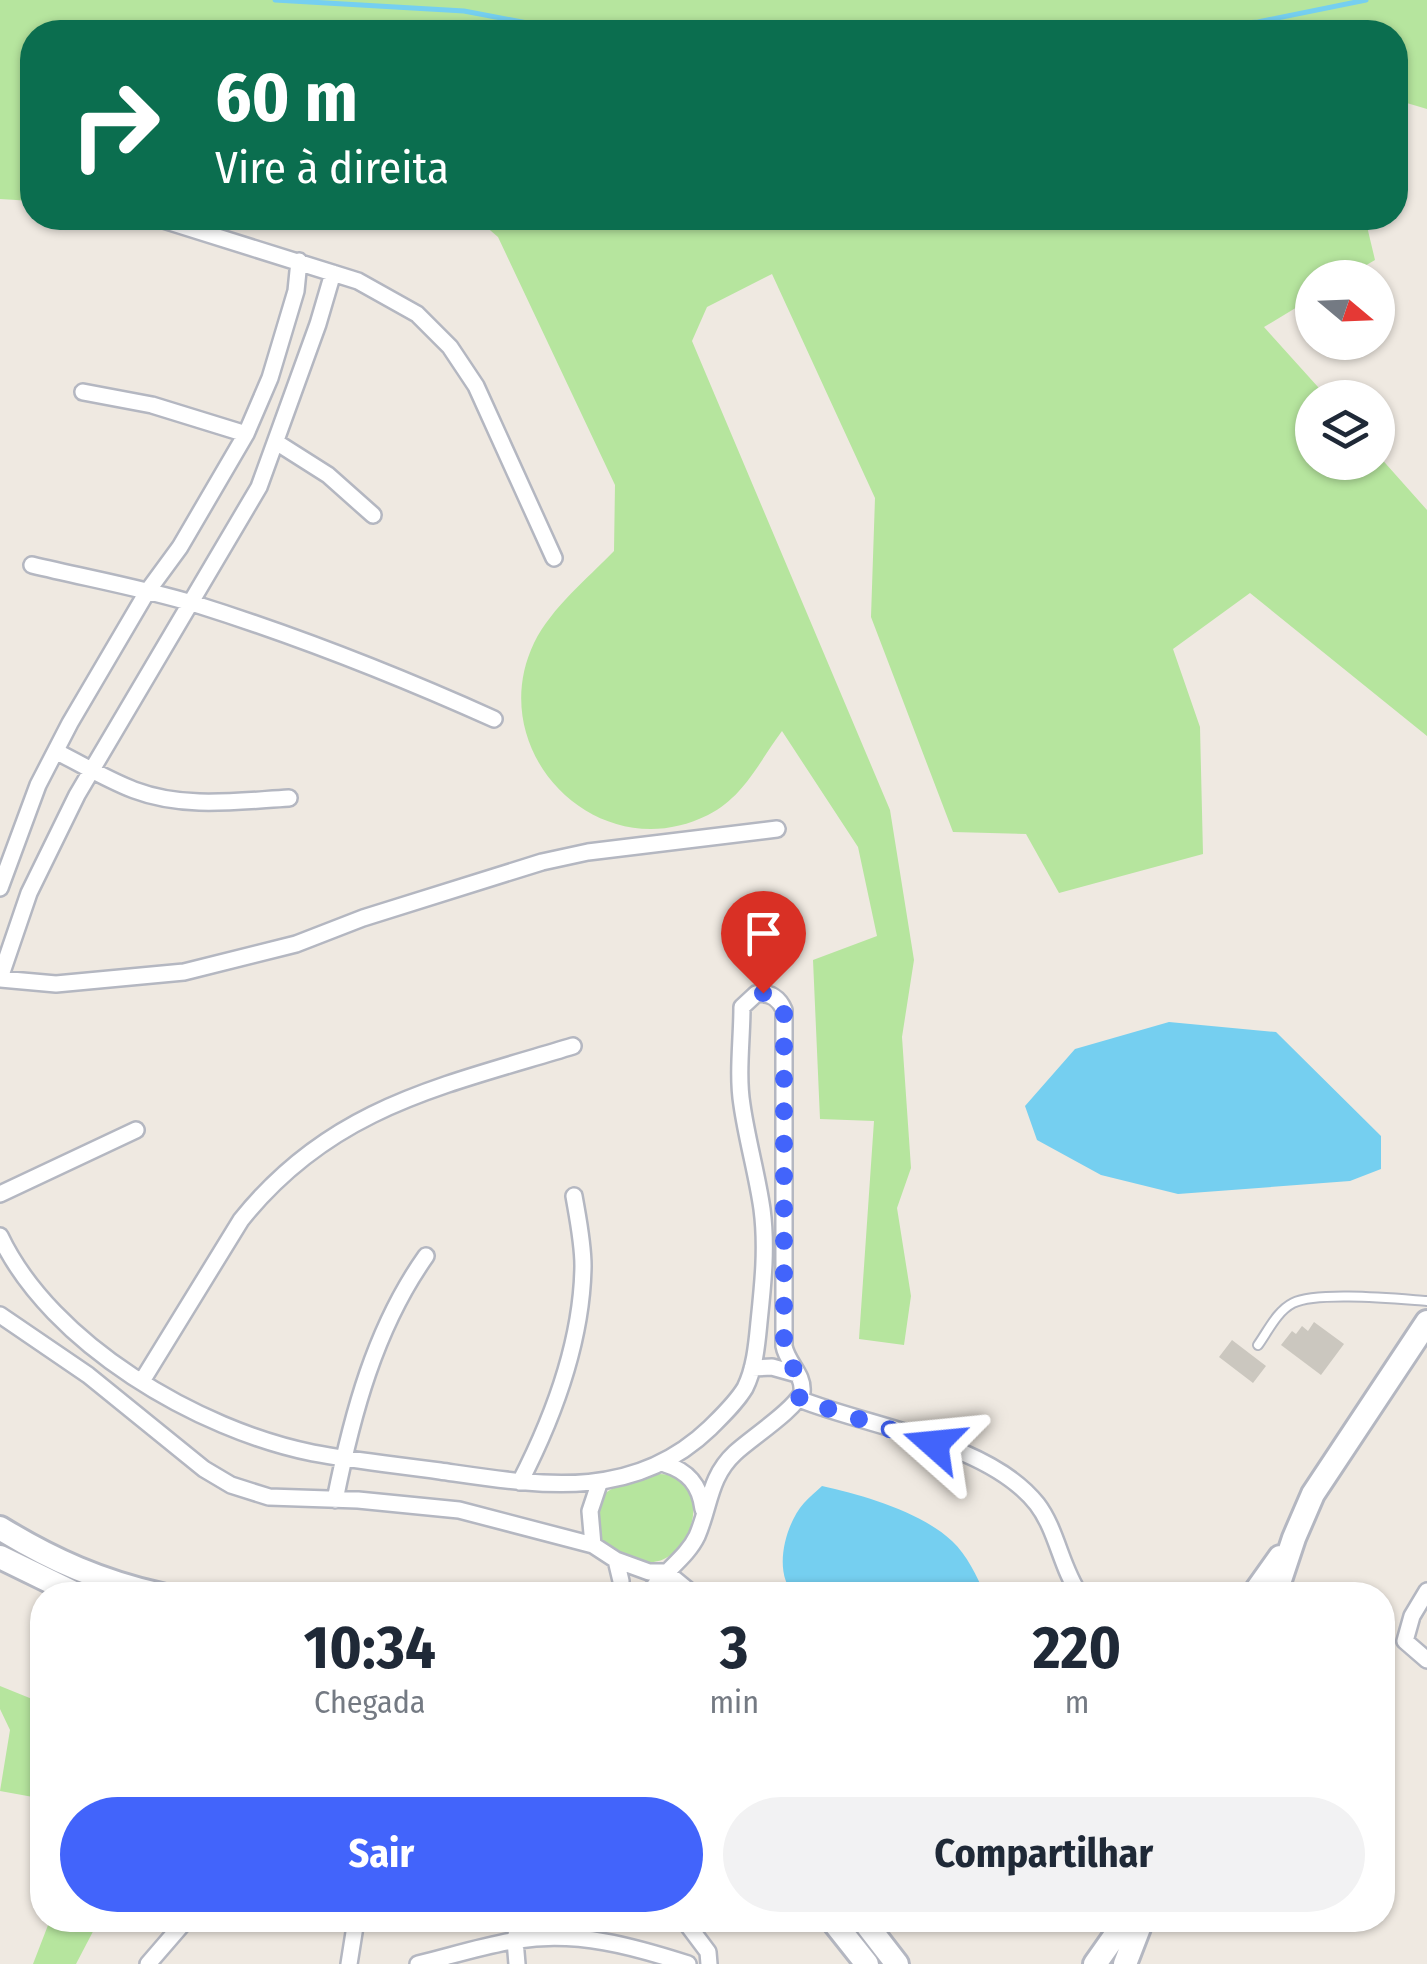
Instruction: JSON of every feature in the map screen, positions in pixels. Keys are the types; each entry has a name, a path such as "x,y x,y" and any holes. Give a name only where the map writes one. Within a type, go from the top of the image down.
{"street":[{"path":"197,230 332,272 398,301 426,322 450,347 476,386 554,558"},
{"path":"0,888 38,785 70,723 246,434 270,378 296,290 299,261"},
{"path":"332,272 276,442 252,500 78,796 29,892 0,979 99,983 184,972 278,950 364,918 542,862 588,852 777,829"},
{"path":"83,392 152,405 246,434"},
{"path":"276,442 328,474 373,515"},
{"path":"32,564 191,603 374,667 494,719"},
{"path":"57,752 135,790 182,801 289,798"},
{"path":"0,1236 43,1302 118,1366 183,1406 248,1434 315,1453 558,1486 600,1481 666,1464 724,1414 746,1385 752,1368 764,1289 764,1234 741,1101 742,1007 750,996 763,993 776,998 784,1010 784,1346 803,1384 799,1399 730,1458 713,1481 696,1537 658,1582"},
{"path":"142,1381 241,1220 305,1156 352,1124 404,1098 572,1046"},
{"path":"0,1194 136,1130"},
{"path":"520,1482 548,1423 575,1329 583,1264 574,1196"},
{"path":"335,1500 344,1456 378,1344 410,1279 426,1256"},
{"path":"0,1315 88,1375 204,1469 231,1486 269,1496 459,1510 593,1545 616,1560 649,1572 666,1572 678,1582"},
{"path":"1279,1582 1313,1494 1424,1332"},
{"path":"752,1368 782,1368 800,1377"},
{"path":"799,1399 963,1453 997,1469 1041,1508 1072,1582"},
{"path":"666,1464 693,1480 704,1513"},
{"path":"593,1545 590,1511 600,1481"},
{"path":"0,1528 59,1562 111,1582"},
{"path":"1262,1582 1294,1538"},
{"path":"0,1556 52,1582"},
{"path":"616,1560 621,1582"},
{"path":"1427,1591 1412,1616 1405,1641 1427,1660"},
{"path":"157,1962 178,1932"},
{"path":"349,1964 354,1932"},
{"path":"517,1932 517,1964"},
{"path":"693,1932 708,1952 709,1964"},
{"path":"842,1932 867,1964"},
{"path":"872,1932 897,1964"},
{"path":"1095,1964 1118,1932"},
{"path":"1126,1964 1138,1932"},
{"path":"418,1964 516,1940 586,1938 635,1947 688,1964"}],"lane":[{"path":"1258,1345 1278,1316 1299,1300 1427,1301"}],"green space":[{"path":"0,0 1427,0 1427,109 1408,103 1408,20 20,20 20,200 0,199"},
{"path":"490,230 1368,230 1375,260 1295,260 1295,308 1264,327 1312,380 1295,380 1295,480 1395,480 1395,474 1427,510 1427,736 1250,593 1173,649 1200,727 1203,854 1059,893 1026,834 953,832 871,617 875,498 772,274 707,307 692,341 890,810 914,960 902,1037 911,1168 897,1208 911,1296 904,1345 859,1339 874,1121 820,1119 813,960 877,936 858,847 782,731 750,778 721,807 667,828 627,827 591,813 560,790 537,760 524,724 522,684 534,643 550,617 614,551 615,485 498,237"},
{"path":"659,1474 677,1478 688,1489 693,1504 692,1520 676,1550 662,1560 640,1561 603,1543 597,1523 598,1507 610,1490"},
{"path":"0,1686 30,1698 30,1796 0,1791 10,1730 0,1709"},
{"path":"45,1932 93,1932 76,1964 33,1964"}],"water":[{"path":"1169,1022 1276,1032 1381,1136 1381,1169 1350,1181 1178,1194 1101,1175 1037,1140 1025,1106 1075,1049"},
{"path":"822,1486 891,1506 924,1521 952,1541 979,1582 787,1582 783,1562 787,1536 806,1501"}],"building":[{"path":"1314,1322 1344,1344 1321,1375 1281,1345 1292,1331 1296,1334 1302,1326 1308,1331"},
{"path":"1232,1340 1266,1366 1253,1383 1219,1357"}],"waterway":[{"path":"275,0 464,11 511,20"},
{"path":"1268,20 1366,0"}],"route":[{"path":"763,993 776,998 784,1010 784,1346 803,1384 799,1399 934,1444"}]}
